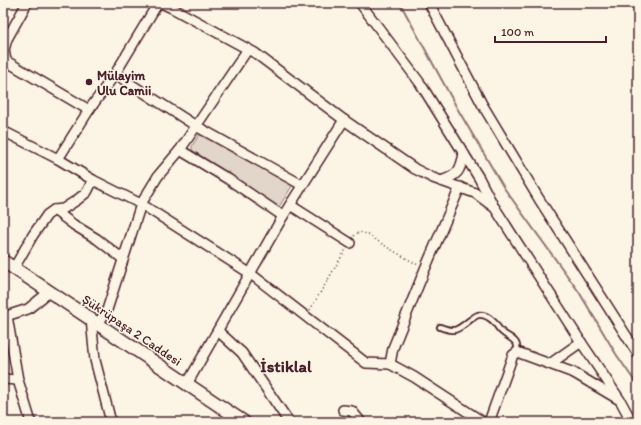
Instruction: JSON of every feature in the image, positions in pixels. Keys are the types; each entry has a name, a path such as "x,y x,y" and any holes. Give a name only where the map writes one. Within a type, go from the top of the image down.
{"main road":[{"name":"Şükrüpaşa 2 Caddesi","path":"3,261 95,321 244,422"}],"street":[{"path":"27,3 7,39 4,50 6,62 89,110"},
{"path":"58,159 114,74 158,3"},
{"path":"161,3 255,53 344,120 415,169 433,178 475,193 495,208"},
{"path":"360,3 420,83 479,178 495,208 620,400 632,422"},
{"path":"429,3 482,104 543,205 638,354"},
{"path":"111,422 95,360 95,321 107,310 141,204 158,176 180,150 248,49"},
{"path":"114,74 196,126 302,185"},
{"path":"187,384 283,216 344,120"},
{"path":"3,131 58,159 93,180 141,204 250,274 366,363 390,364 414,377 483,422"},
{"path":"180,150 228,179 283,216"},
{"path":"441,181 454,175 459,170 464,154"},
{"path":"14,268 33,235 47,215 54,210 63,209 78,200 87,192 93,180"},
{"path":"390,364 393,348 460,187"},
{"path":"290,205 350,243"},
{"path":"54,210 74,225 97,239 123,259"},
{"path":"30,422 18,380 5,316 28,309 49,292"},
{"path":"218,330 242,353 289,422"},
{"path":"550,364 581,342"},
{"path":"489,422 513,355 517,352 574,373 620,400"},
{"path":"3,379 18,380"},
{"path":"343,410 352,411 361,422"}],"lane":[{"path":"440,328 455,331 476,315 487,316 495,322 502,332 517,343 517,352"}],"path":[{"path":"306,316 354,236 359,232 367,234 390,250 425,268"}],"shaded area":[{"path":"199,135 204,135 290,182 292,186 279,207 192,150 192,146"}],"waterway":[{"path":"400,3 457,108 504,188 579,292 616,354 638,386"}],"place":[{"name":"Mülayim Ulu Camii","path":"89,82"}],"district":[{"name":"İstiklal","path":"286,366"}]}
